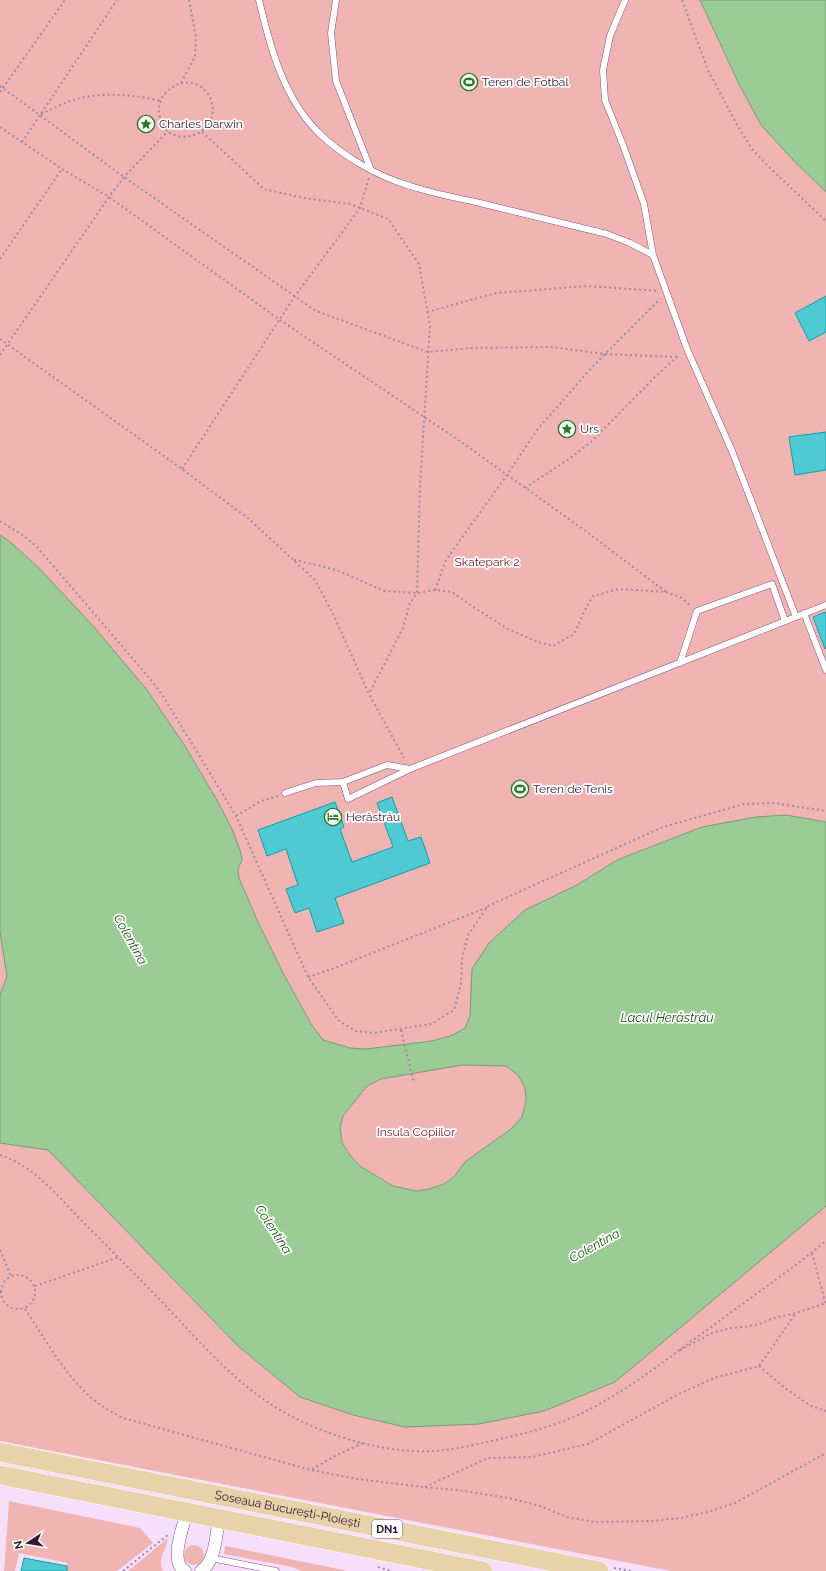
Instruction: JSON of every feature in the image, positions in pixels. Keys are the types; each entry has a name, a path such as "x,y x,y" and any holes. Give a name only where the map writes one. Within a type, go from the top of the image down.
{"main road":[{"name":"Șoseaua București-Ploiești","path":"0,1452 599,1571"},
{"name":"Șoseaua București-Ploiești","path":"0,1475 483,1571"},
{"path":"314,1537 418,1571"}],"street":[{"path":"185,1571 179,1566 177,1553 187,1512"},
{"path":"201,1571 205,1568 211,1558 219,1518"}],"lane":[{"path":"259,0 265,28 277,65 289,90 302,112 319,133 340,151 371,170 409,186 607,234 630,243 653,255"},
{"path":"336,0 331,33 336,81 371,170"},
{"path":"625,0 610,36 604,70 605,100 644,204 653,255 687,349 732,451 796,617"},
{"path":"680,663 697,611 772,584 785,621"},
{"path":"343,782 348,799 410,769 826,605"},
{"path":"804,614 826,670"},
{"path":"285,793 316,784 343,782 387,765 410,769"},
{"path":"211,1558 276,1571"}],"path":[{"path":"0,92 65,0"},
{"path":"22,142 117,0"},
{"path":"181,83 195,56 196,37 189,0"},
{"path":"682,0 708,70 737,125 752,149 769,167 826,220"},
{"path":"181,83 192,83 200,86 207,92 213,103 212,118 208,126 202,132 192,136 179,136 168,131 161,120 159,112 160,101 165,92 173,85 181,83"},
{"path":"0,86 124,177 316,311 428,352 472,348 552,347 604,354 678,356"},
{"path":"40,114 73,100 94,96 145,97 160,101"},
{"path":"0,127 62,169 109,197 280,320 507,475 587,532 666,592"},
{"path":"0,355 124,177 168,131"},
{"path":"202,132 264,189 304,198 350,204 388,219 418,264 430,326 420,486 417,593 410,603 404,628 369,694"},
{"path":"0,259 62,169"},
{"path":"182,469 295,296 360,208 371,170"},
{"path":"427,312 496,293 587,286 666,292"},
{"path":"435,590 446,560 507,475 536,430 604,354 666,292"},
{"path":"0,339 182,469 249,519 315,580 334,616 369,694 410,769"},
{"path":"525,488 569,459 590,443 656,376 687,349"},
{"path":"0,521 24,536 37,547 163,696 236,816 308,977 339,1021 356,1031 374,1033 401,1030 431,1024 454,1010 461,984 462,959 468,935 488,906"},
{"path":"293,560 339,571 384,591 417,593 435,590 452,592 508,629 538,642 554,646 574,634 593,596 618,589 666,592 680,597 697,611"},
{"path":"236,816 262,801 285,793"},
{"path":"308,977 337,967 488,906 663,826 744,804 775,803 826,811"},
{"path":"401,1030 414,1083"},
{"path":"0,1155 21,1164 37,1176 206,1348 233,1374 267,1402 303,1421 336,1435 364,1443 399,1450 430,1451 460,1448 534,1432 572,1418 604,1402 672,1355 826,1242"},
{"path":"0,1250 11,1276"},
{"path":"672,1355 712,1333 730,1328 759,1324 774,1318 796,1314 826,1303 812,1253"},
{"path":"34,1286 118,1257"},
{"path":"19,1274 24,1275 29,1278 34,1286 36,1292 33,1301 25,1309 13,1309 6,1305 1,1298 1,1288 4,1281 11,1276 19,1274"},
{"path":"25,1309 59,1361 86,1393 103,1407 123,1418 311,1470 357,1479 457,1490 509,1498 540,1506 566,1517 594,1522 651,1521 681,1518 708,1512 735,1503 826,1453"},
{"path":"423,1487 488,1458 532,1457 588,1444 679,1394 714,1378 759,1366 796,1314"},
{"path":"759,1366 785,1388 811,1406 826,1411"},
{"path":"311,1470 335,1456 364,1443"},
{"path":"123,1571 174,1530"}],"green space":[{"name":"Skatepark 2","path":"0,0 700,0 739,84 761,125 795,162 826,192 826,822 786,815 756,817 702,827 617,860 577,885 472,999 470,1016 465,1028 453,1035 432,1041 366,1049 350,1048 323,1040 311,1024 282,971 258,922 239,878 238,869 240,850 232,829 185,746 147,690 94,627 39,568 9,541 0,535"},
{"path":"0,933 7,976 0,995"},
{"name":"Insula Copiilor","path":"462,1065 506,1066 518,1075 525,1088 526,1101 522,1117 511,1129 466,1162 454,1177 444,1184 429,1189 416,1191 394,1186 360,1166 349,1154 342,1142 340,1128 343,1116 367,1086 381,1079"},
{"path":"0,1143 48,1150 238,1346 300,1397 353,1415 405,1427 479,1424 544,1411 615,1382 826,1206 826,1571 671,1571 0,1441"},
{"path":"9,1501 140,1528 153,1543 117,1571 66,1571 67,1563 19,1553 15,1571 4,1571"},
{"path":"168,1538 161,1558 161,1566 163,1571 128,1571"},
{"path":"194,1545 201,1548 204,1555 201,1562 194,1565 187,1562 184,1555 187,1548"},
{"path":"225,1546 348,1571 302,1571 292,1567 224,1554"}],"water":[{"path":"700,0 826,0 826,192 795,162 761,125 739,84"},
{"name":"Lacul Herăstrău","path":"0,535 9,541 39,568 94,627 147,690 185,746 232,829 242,860 238,869 239,878 258,922 282,971 311,1024 323,1040 350,1048 366,1049 432,1041 453,1035 465,1028 470,1016 472,969 489,943 525,910 577,885 617,860 702,827 756,817 786,815 826,822 826,1206 615,1382 544,1411 479,1424 405,1427 353,1415 300,1397 238,1346 48,1150 0,1143 0,995 7,976 0,932","holes":["462,1065 506,1066 518,1075 525,1088 526,1101 522,1117 511,1129 465,1162 454,1177 444,1184 429,1189 416,1191 393,1186 360,1166 349,1154 342,1142 340,1128 343,1116 367,1086 381,1079"]}],"building":[{"path":"826,296 826,332 809,341 795,313"},
{"path":"826,432 826,470 795,475 789,437"},
{"path":"826,612 826,648 825,649 813,617"},
{"path":"392,797 408,841 421,837 430,863 335,898 344,923 317,932 309,908 295,913 286,889 298,885 286,849 267,856 258,830 335,802 344,827 340,829 352,862 393,847 377,803"},
{"path":"24,1558 67,1566 67,1571 21,1571"}],"place":[{"name":"Teren de Fotbal","path":"469,82"},
{"name":"Charles Darwin","path":"146,124"},
{"name":"Urs","path":"567,429"},
{"name":"Teren de Tenis","path":"520,789"},
{"name":"Herăstrău","path":"333,817"}],"water label":[{"name":"Colentina","path":"131,939"},
{"name":"Colentina","path":"274,1229"},
{"name":"Colentina","path":"594,1245"}]}
